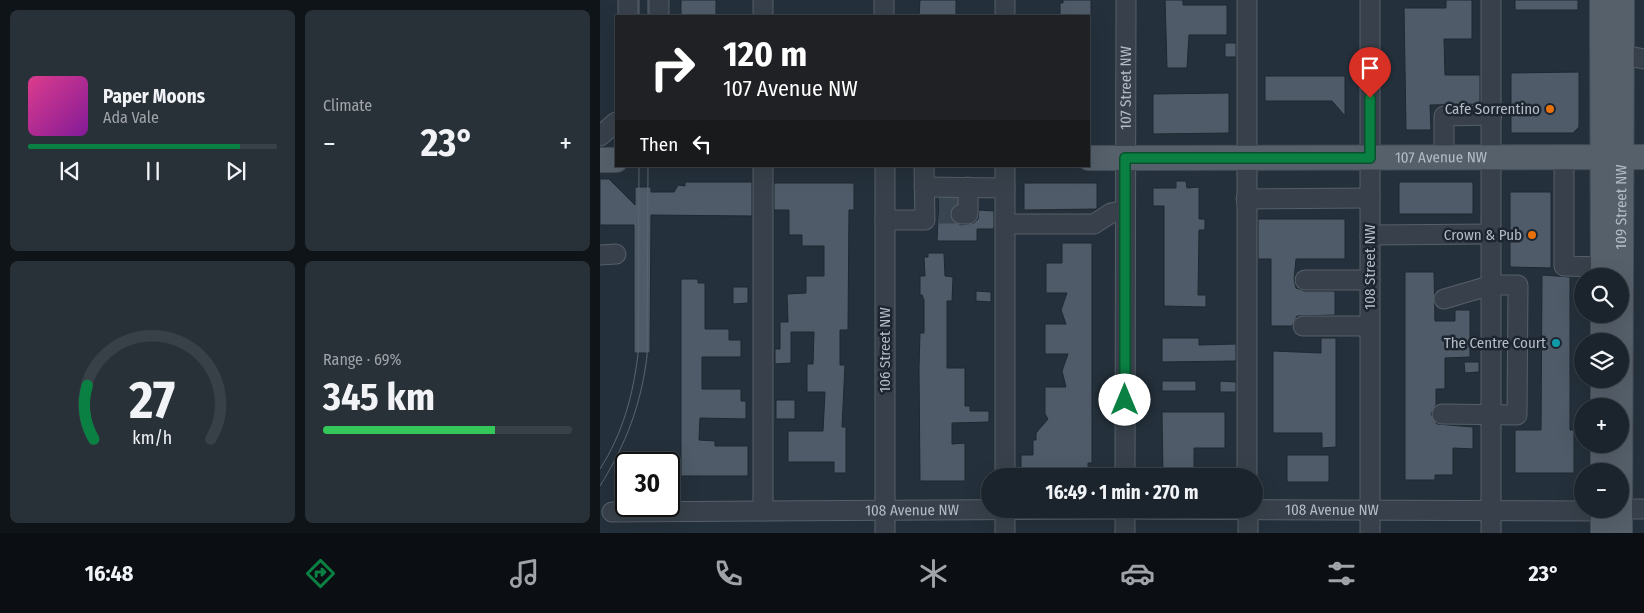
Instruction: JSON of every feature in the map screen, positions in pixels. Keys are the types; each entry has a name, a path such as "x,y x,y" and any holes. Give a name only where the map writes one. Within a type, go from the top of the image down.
{"main road":[{"name":"109 Street NW","path":"1602,0 1622,157 1609,463"},
{"name":"109 Street NW","path":"1604,268 1622,157 1633,57 1622,0"},
{"name":"107 Avenue NW","path":"1090,158 1622,157"},
{"path":"600,160 615,160"},
{"name":"109 Street NW","path":"1609,518 1620,533"}],"street":[{"path":"628,0 628,15"},
{"path":"659,0 659,15"},
{"path":"763,0 763,15"},
{"path":"884,0 884,15"},
{"path":"1005,0 1005,15"},
{"name":"107 Street NW","path":"1125,468 1126,0"},
{"path":"1247,0 1247,468"},
{"name":"108 Street NW","path":"1370,0 1370,533"},
{"path":"1491,0 1491,533"},
{"path":"1444,158 1444,116 1492,115"},
{"path":"600,136 615,123"},
{"path":"1564,157 1564,266 1580,268"},
{"path":"763,167 763,511"},
{"name":"106 Street NW","path":"884,167 885,533"},
{"path":"885,220 925,220 930,204 924,167"},
{"path":"1005,167 1005,468"},
{"path":"930,204 965,200 1005,188"},
{"path":"1246,199 1370,198"},
{"path":"1005,224 1094,224 1111,213 1125,210"},
{"path":"1370,235 1491,234"},
{"path":"1305,280 1370,280"},
{"path":"1442,414 1517,415 1518,284 1492,284 1444,299"},
{"path":"1303,326 1369,326"},
{"name":"108 Avenue NW","path":"612,512 981,509"},
{"name":"108 Avenue NW","path":"1263,509 1491,510 1574,514"},
{"name":"108 Avenue NW","path":"1629,511 1644,509"},
{"path":"1005,518 1005,533"},
{"path":"1125,518 1125,533"},
{"path":"1248,518 1248,533"}],"building":[{"path":"681,0 716,0 716,15 681,15"},
{"path":"920,0 956,0 956,15 919,15"},
{"path":"1063,0 1091,0 1091,16 1060,15 1060,3 1063,3"},
{"path":"1165,0 1183,0 1183,5 1227,5 1227,35 1189,35 1187,68 1167,68"},
{"path":"1446,0 1472,0 1472,39 1444,39 1445,75 1480,75 1480,104 1430,105 1431,130 1406,130 1404,8 1446,8"},
{"path":"1515,0 1578,0 1578,10 1515,10"},
{"path":"1225,43 1236,43 1236,57 1225,57"},
{"path":"1579,72 1579,127 1573,133 1511,133 1511,73"},
{"path":"1265,76 1345,76 1345,116 1332,101 1265,101"},
{"path":"1229,93 1229,133 1153,134 1153,94"},
{"path":"600,179 609,179 635,205 635,187 651,187 651,192 674,192 678,185 685,186 685,182 752,182 752,216 651,215 650,353 634,353 634,225 600,225"},
{"path":"1176,181 1186,181 1187,188 1199,187 1199,219 1205,219 1205,230 1199,230 1198,295 1206,295 1206,307 1164,306 1164,206 1153,206 1153,188 1176,188"},
{"path":"1399,182 1473,182 1473,214 1399,214"},
{"path":"774,183 854,183 854,210 849,210 848,330 840,330 840,365 845,365 842,427 846,427 846,473 834,473 834,462 788,462 788,431 823,431 825,392 807,392 807,364 813,364 814,332 791,332 791,363 775,364 775,349 780,349 780,322 788,322 787,294 806,293 806,276 824,276 824,246 802,246 802,235 789,235 789,210 774,210"},
{"path":"1024,183 1097,183 1097,209 1024,210"},
{"path":"1510,192 1551,192 1551,268 1510,267"},
{"path":"939,198 957,199 957,204 952,208 950,214 952,220 961,225 974,223 978,219 979,210 994,211 994,229 977,229 977,241 937,241"},
{"path":"1258,219 1345,219 1345,259 1296,259 1294,280 1296,288 1305,291 1335,291 1335,315 1297,316 1292,326 1271,326 1271,259 1258,259"},
{"path":"1062,243 1092,243 1092,463 1088,463 1088,468 1021,468 1021,455 1033,455 1033,440 1036,440 1036,433 1048,419 1045,414 1045,387 1066,387 1062,371 1068,354 1045,354 1045,324 1066,324 1061,310 1067,293 1046,293 1046,263 1062,263"},
{"path":"928,253 944,253 945,276 953,277 952,301 947,301 947,368 965,368 965,406 970,406 970,411 989,411 989,422 952,423 952,444 965,443 965,481 920,481 919,368 920,333 924,333 924,300 922,295 920,295 920,276 925,276 924,257 928,257"},
{"path":"1405,272 1434,272 1435,321 1455,321 1455,310 1470,310 1470,357 1445,358 1445,389 1436,389 1436,405 1431,414 1437,424 1473,427 1473,449 1453,448 1453,475 1435,475 1435,480 1405,480"},
{"path":"1542,275 1570,277 1570,430 1574,430 1574,473 1515,473 1515,430 1541,430"},
{"path":"681,279 698,279 698,283 705,283 705,329 729,329 729,340 741,340 741,357 702,357 702,389 741,389 741,401 746,401 746,419 700,418 699,440 715,441 715,446 748,446 748,476 681,476"},
{"path":"733,287 748,287 748,303 733,304"},
{"path":"976,291 991,292 991,302 976,301"},
{"path":"1162,338 1199,338 1199,345 1236,344 1236,361 1162,362"},
{"path":"1321,338 1336,338 1336,447 1322,448 1322,433 1273,433 1273,351 1321,353"},
{"path":"1464,362 1479,362 1479,372 1465,373"},
{"path":"1162,381 1196,381 1196,391 1162,391"},
{"path":"1220,381 1236,382 1236,392 1220,392"},
{"path":"776,400 795,400 795,419 776,419"},
{"path":"1162,412 1225,412 1225,448 1194,448 1194,468 1163,468"},
{"path":"1287,455 1329,455 1329,482 1287,482"}],"tunnel":[{"path":"939,201 962,200"},
{"path":"939,214 961,214"}],"tram line":[{"path":"639,0 639,15"},
{"path":"648,0 648,15"},
{"path":"600,469 615,442 626,413 638,354 639,167"},
{"path":"600,486 631,424 641,391 647,356 648,167"}],"place":[{"name":"Cafe Sorrentino","path":"1550,109"},
{"name":"Crown & Pub","path":"1532,235"},
{"name":"The Centre Court","path":"1556,343"}],"route":[{"path":"1125,400 1125,158 1370,158 1370,98"}]}
